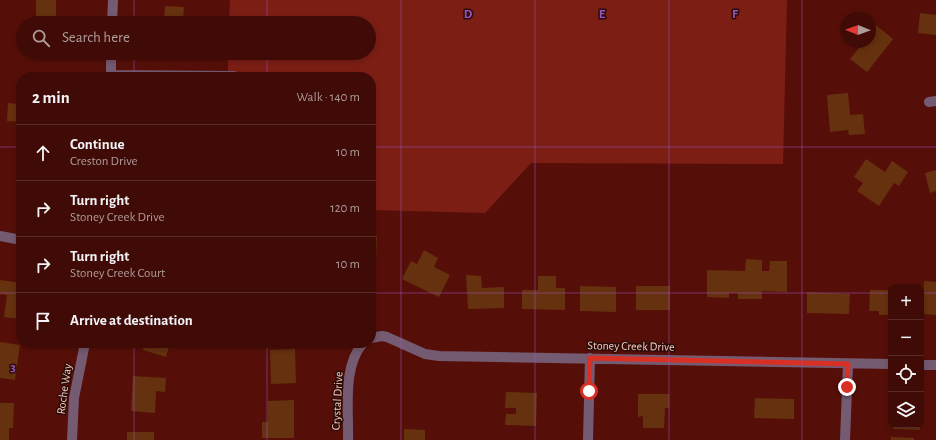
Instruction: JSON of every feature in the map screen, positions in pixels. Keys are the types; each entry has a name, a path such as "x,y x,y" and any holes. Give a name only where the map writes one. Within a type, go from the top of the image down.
{"street":[{"path":"112,0 112,16"},
{"path":"111,60 111,72"},
{"path":"0,236 16,239"},
{"name":"Stoney Creek Drive","path":"376,337 387,336 425,354 438,356 888,364"},
{"name":"Roche Way","path":"72,440 74,398 84,348"},
{"name":"Crystal Drive","path":"348,440 349,385 352,367 359,348"},
{"path":"588,440 590,358"},
{"path":"845,440 848,364"},
{"path":"924,365 936,365"}],"shaded area":[{"path":"230,0 787,0 783,164 531,163 485,213 376,210 376,72 228,72 228,60 376,60 376,16 229,16"}],"building":[{"path":"36,0 56,0 56,16 36,16"},
{"path":"165,6 184,7 183,16 164,16"},
{"path":"920,13 936,15 936,35 918,33"},
{"path":"876,25 893,39 867,72 850,59 859,48 876,48"},
{"path":"848,93 850,115 863,114 865,134 849,135 848,130 830,132 827,95"},
{"path":"8,103 16,104 16,122 7,121"},
{"path":"866,159 885,172 892,161 908,172 899,186 894,183 879,206 857,191 863,183 854,177"},
{"path":"936,170 936,191 930,193 925,173"},
{"path":"376,236 377,236 376,263"},
{"path":"424,250 438,258 434,267 450,275 439,297 402,279 411,261 417,264"},
{"path":"746,259 762,260 762,271 769,271 770,261 787,261 787,292 762,291 762,299 738,299 738,293 729,293 729,298 707,297 707,270 745,271"},
{"path":"466,275 481,276 482,288 504,287 504,308 468,309"},
{"path":"538,276 556,276 556,288 565,288 565,310 522,309 522,290 538,290"},
{"path":"0,280 16,282 16,318 4,317 7,295 0,294"},
{"path":"924,281 936,282 936,315 924,314"},
{"path":"580,286 616,287 616,312 580,311"},
{"path":"636,286 670,286 670,310 636,310"},
{"path":"870,290 888,290 888,315 879,315 879,311 869,311"},
{"path":"807,292 850,294 849,314 807,313"},
{"path":"0,342 16,344 16,348 20,348 15,380 0,378"},
{"path":"143,348 169,348 166,357 143,350"},
{"path":"295,349 296,383 271,384 270,350"},
{"path":"133,376 166,378 165,392 156,391 155,413 131,411"},
{"path":"506,392 537,393 536,426 505,425 506,414 516,414 516,408 505,408"},
{"path":"638,394 669,394 669,408 665,408 664,428 643,428 643,416 638,417"},
{"path":"755,398 794,399 794,419 754,418"},
{"path":"294,400 294,438 262,438 262,422 268,422 268,401"},
{"path":"0,403 14,403 13,428 9,428 9,440 0,440"},
{"path":"920,428 920,430 893,429"},
{"path":"404,429 425,430 425,440 404,440"},
{"path":"127,432 154,432 154,440 127,440"},
{"path":"891,437 914,438 914,440 891,440"}],"route":[{"path":"589,391 590,358 616,360 822,362 848,364 847,387"}]}
